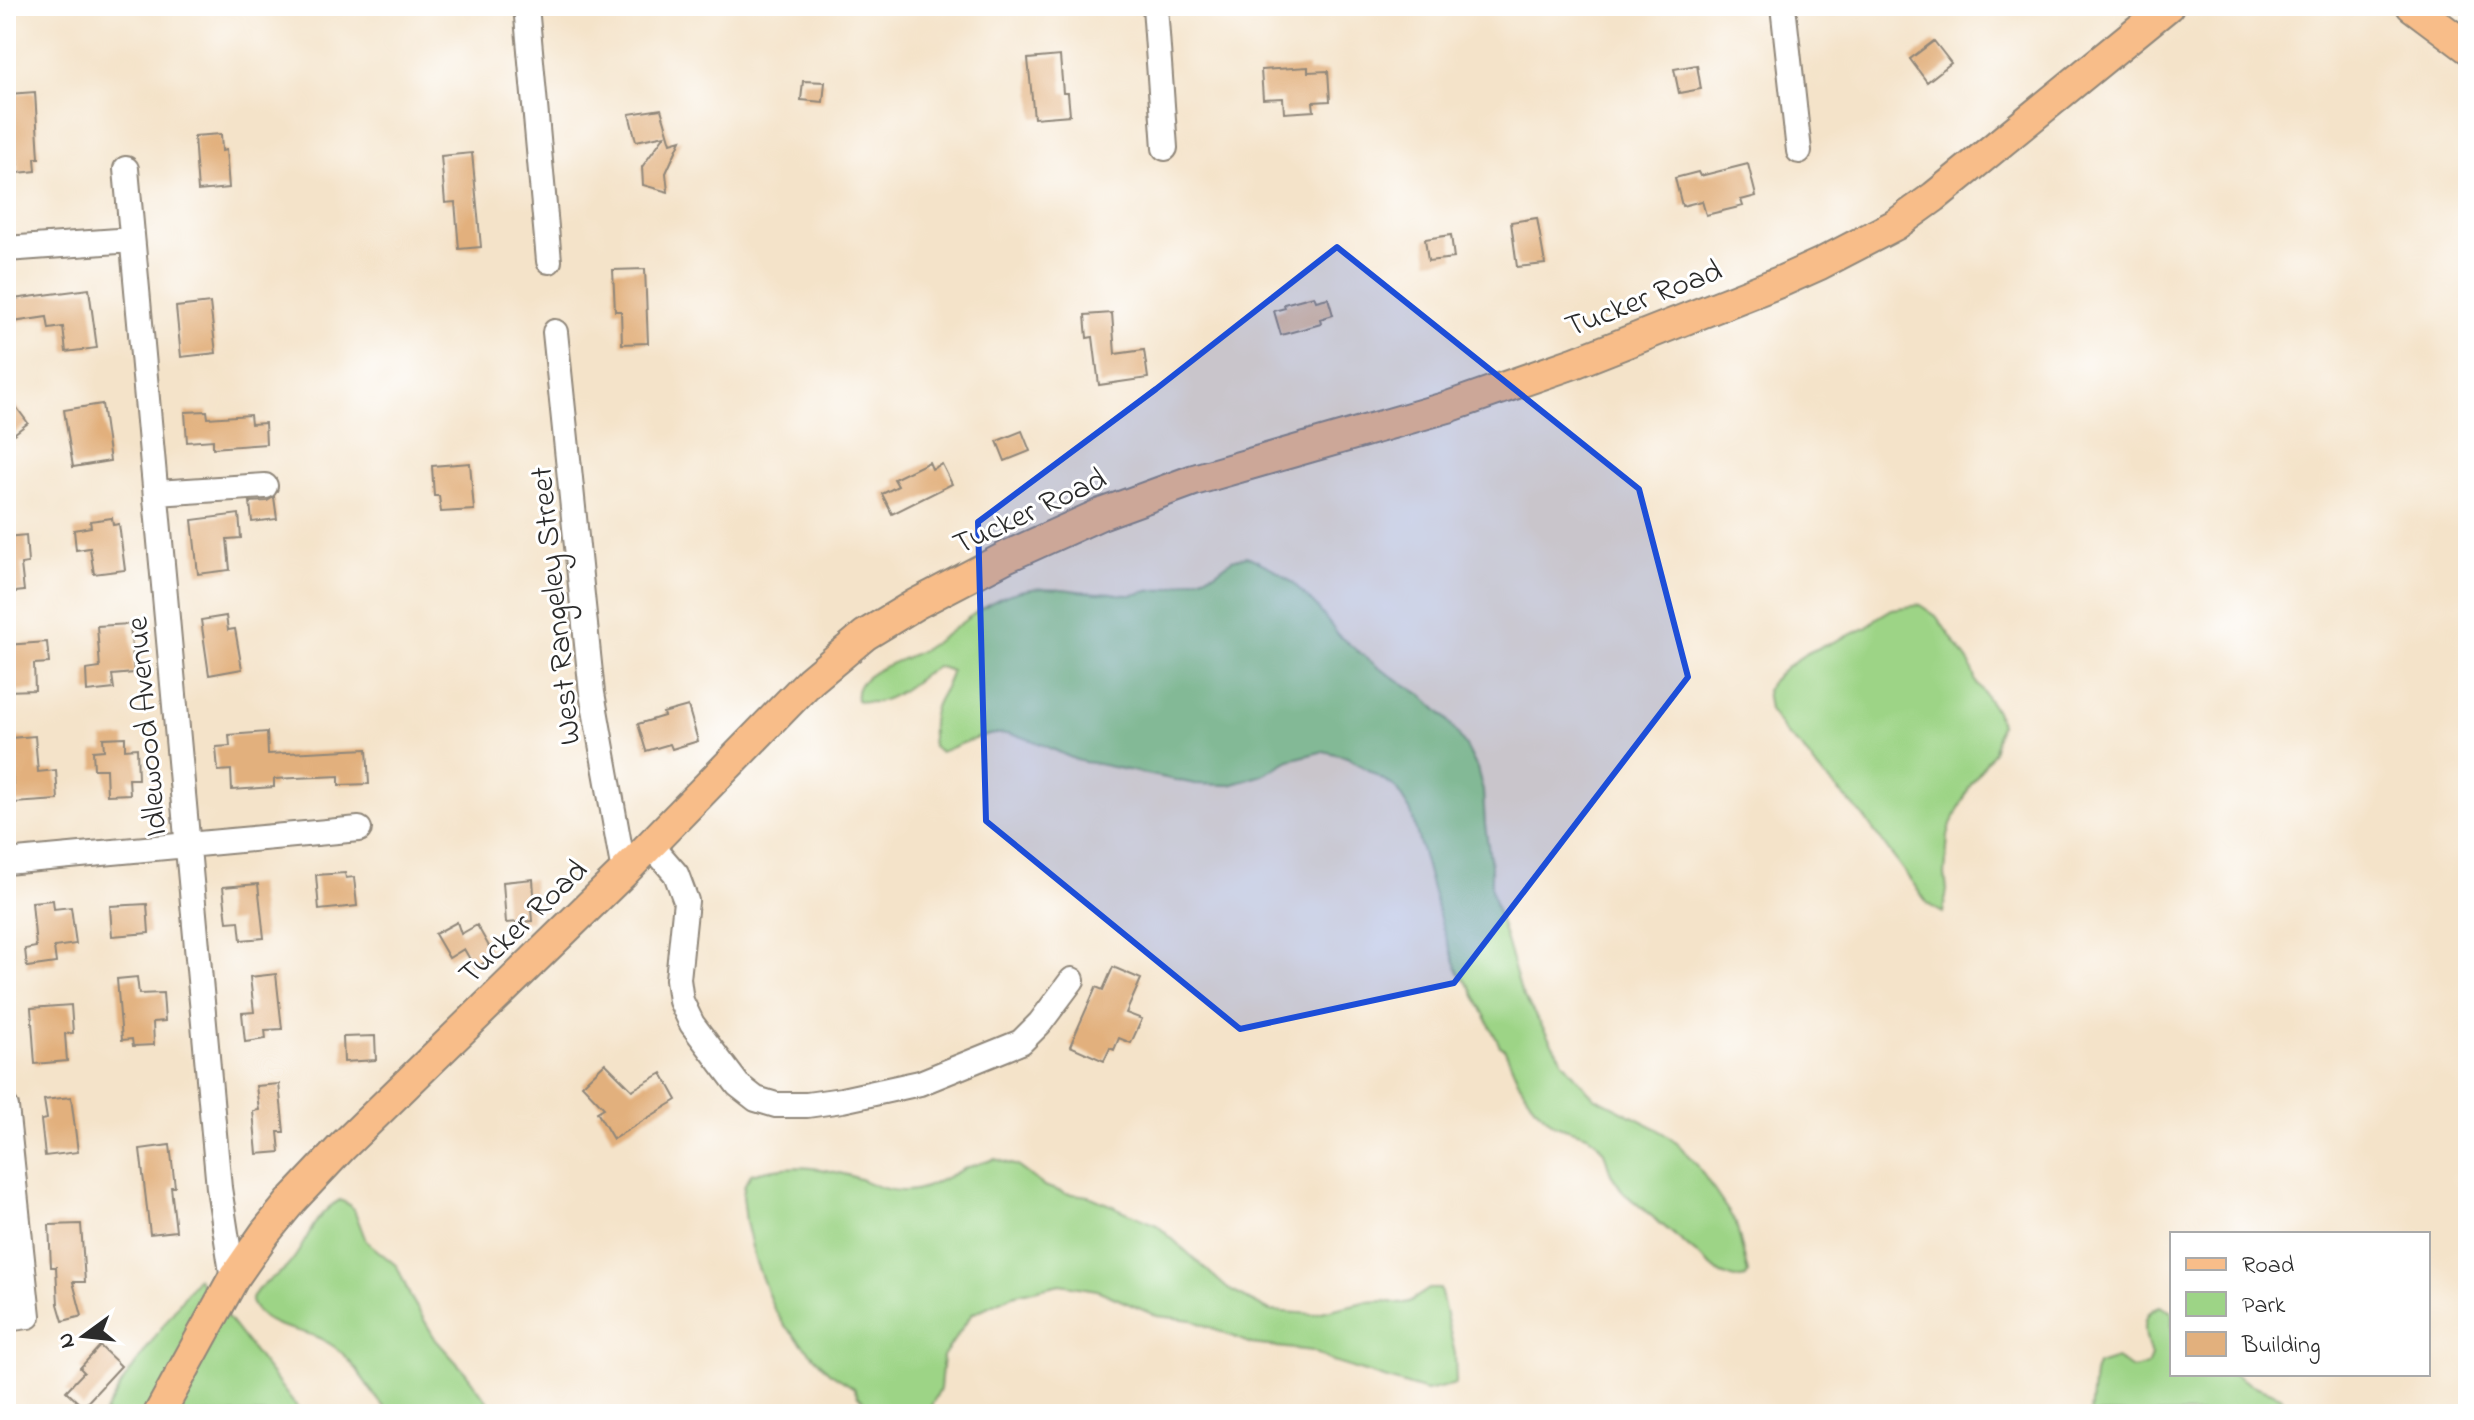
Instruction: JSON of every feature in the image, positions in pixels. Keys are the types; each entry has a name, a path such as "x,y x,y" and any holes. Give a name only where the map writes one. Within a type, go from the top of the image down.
{"main road":[{"name":"Tucker Road","path":"159,1414 233,1279 265,1233 334,1156 624,872 818,673 865,635 916,604 1052,535 1151,494 1507,388 1688,319 1820,264 1895,225 1934,197 2168,6"},
{"path":"2430,11 2468,48"}],"street":[{"path":"526,6 549,261"},
{"path":"1155,6 1165,148"},
{"path":"1783,6 1799,151"},
{"name":"Idlewood Avenue","path":"126,169 219,1188 233,1279"},
{"path":"6,249 132,240"},
{"name":"West Rangeley Street","path":"555,332 592,693 624,872"},
{"path":"157,493 265,486"},
{"path":"6,862 359,829"},
{"path":"651,845 676,874 686,901 678,979 681,1001 692,1024 715,1056 738,1085 756,1099 776,1105 807,1105 920,1083 1021,1042 1040,1023 1072,980"},
{"path":"6,1107 17,1317"}],"highlighted area":[{"path":"1337,247 1639,489 1688,677 1454,983 1240,1029 986,821 978,522 1156,389"}],"green space":[{"path":"1247,556 1293,583 1339,636 1379,668 1422,695 1447,719 1477,768 1483,791 1491,889 1521,992 1563,1061 1588,1091 1656,1128 1678,1144 1697,1165 1736,1223 1748,1273 1746,1277 1735,1279 1721,1274 1624,1193 1611,1174 1604,1152 1596,1141 1555,1125 1534,1106 1470,986 1459,973 1443,929 1411,812 1395,787 1347,757 1324,751 1289,760 1263,775 1230,785 1195,784 1082,762 1035,741 1007,734 984,736 940,752 933,746 933,717 951,671 937,666 890,698 868,702 857,700 859,687 868,677 926,648 1002,597 1040,588 1128,595 1163,590 1216,572 1232,560"},
{"path":"1920,605 1936,616 1970,664 1976,682 1996,711 2000,724 1993,752 1970,786 1951,824 1943,913 1929,905 1860,812 1787,735 1769,710 1766,690 1786,667 1807,653 1866,628 1892,609"},
{"path":"995,1159 1017,1166 1044,1186 1089,1196 1157,1225 1228,1289 1270,1311 1313,1314 1364,1302 1400,1304 1429,1289 1440,1289 1455,1354 1456,1384 1426,1391 1333,1362 1312,1351 1251,1344 1192,1320 1157,1316 1097,1290 1060,1284 1012,1295 972,1314 943,1356 940,1389 929,1410 919,1414 877,1414 854,1388 829,1372 784,1325 773,1307 755,1260 746,1222 745,1184 751,1174 779,1168 806,1168 846,1175 891,1190 910,1191"},
{"path":"340,1200 355,1212 366,1241 397,1266 410,1296 436,1340 497,1414 391,1414 348,1359 330,1344 276,1324 258,1312 251,1302 257,1290 286,1268 315,1223"},
{"path":"197,1278 302,1414 104,1414 125,1379"},
{"path":"2160,1306 2170,1311 2170,1376 2237,1376 2281,1396 2306,1414 2090,1414 2097,1365 2116,1359 2133,1369 2147,1366 2151,1356 2145,1327 2153,1310"}],"building":[{"path":"1934,41 1951,63 1927,82 1910,59"},
{"path":"1060,56 1063,93 1068,93 1070,115 1034,118 1028,59"},
{"path":"1697,65 1701,89 1679,93 1674,69"},
{"path":"1308,67 1308,72 1328,71 1330,101 1313,102 1314,111 1284,113 1283,98 1263,99 1261,70"},
{"path":"803,81 825,82 823,102 801,100"},
{"path":"35,92 39,158 35,158 36,171 18,173 17,157 12,158 9,94"},
{"path":"661,109 671,143 681,140 666,173 668,192 643,185 642,167 665,135 636,141 629,114"},
{"path":"221,134 222,151 226,150 229,188 198,191 194,136"},
{"path":"472,153 481,247 459,249 455,202 445,203 441,156"},
{"path":"1748,164 1756,196 1741,200 1743,206 1706,215 1702,201 1682,206 1675,178 1698,172 1700,176"},
{"path":"1537,218 1545,264 1517,267 1511,222"},
{"path":"1451,235 1454,258 1428,261 1425,239"},
{"path":"645,269 648,343 622,344 621,311 615,311 613,270"},
{"path":"89,289 97,348 66,352 63,327 49,329 47,317 6,323 6,300"},
{"path":"1314,296 1316,301 1328,298 1333,315 1320,319 1321,324 1281,335 1274,311 1285,308 1284,304"},
{"path":"210,303 216,353 181,357 176,307"},
{"path":"1112,313 1115,354 1144,350 1148,378 1099,385 1093,337 1087,338 1085,315"},
{"path":"6,393 28,423 6,440"},
{"path":"102,404 110,461 73,467 64,410"},
{"path":"207,411 208,418 250,415 251,424 265,423 266,444 213,448 213,440 187,442 185,412"},
{"path":"1022,431 1030,451 1005,461 997,441"},
{"path":"929,462 932,469 942,464 952,484 892,514 882,494 898,486 894,479"},
{"path":"470,463 474,510 441,512 439,496 434,496 432,466"},
{"path":"274,497 277,519 252,522 250,502 267,501"},
{"path":"239,514 241,538 227,539 230,570 198,574 192,520"},
{"path":"112,518 113,525 119,524 125,570 94,574 90,548 76,550 74,530 91,527 90,521"},
{"path":"26,535 28,563 21,564 24,591 6,593 6,537"},
{"path":"226,616 228,630 235,629 242,669 209,675 201,620"},
{"path":"130,624 134,673 112,675 114,689 87,692 86,670 100,668 97,626"},
{"path":"47,642 49,663 34,664 35,690 6,691 6,645"},
{"path":"688,706 698,741 672,749 670,744 646,751 638,724"},
{"path":"267,732 268,754 367,749 369,784 339,785 339,776 274,779 274,787 232,790 231,770 218,771 216,747 230,746 229,735"},
{"path":"35,736 38,772 56,770 58,800 14,803 10,738"},
{"path":"125,737 125,749 137,748 138,779 129,779 130,794 107,795 106,769 94,769 93,751 104,750 103,738"},
{"path":"345,873 346,878 354,877 357,906 319,910 316,875"},
{"path":"533,879 535,909 531,909 532,921 506,923 503,882"},
{"path":"258,884 264,938 241,940 239,921 227,922 223,887"},
{"path":"53,900 54,909 71,907 76,944 54,947 56,963 27,967 25,949 36,947 32,902"},
{"path":"147,904 149,933 112,936 110,906"},
{"path":"457,922 461,934 477,925 495,957 475,968 464,949 449,958 435,934"},
{"path":"1113,967 1141,979 1126,1013 1142,1019 1131,1043 1119,1038 1104,1061 1070,1046 1096,987 1103,990"},
{"path":"276,974 282,1029 265,1030 266,1039 245,1042 242,1013 254,1012 250,977"},
{"path":"137,977 139,994 163,993 165,1021 153,1022 154,1045 133,1046 132,1039 122,1040 117,979"},
{"path":"71,1005 73,1033 65,1034 67,1061 35,1064 31,1008"},
{"path":"375,1036 376,1060 344,1062 343,1037"},
{"path":"605,1063 632,1090 662,1073 677,1100 613,1139 597,1112 604,1108 582,1085"},
{"path":"279,1084 284,1132 278,1132 280,1152 257,1154 253,1111 259,1110 256,1086"},
{"path":"71,1097 78,1152 45,1156 41,1120 47,1119 44,1100"},
{"path":"170,1145 176,1231 150,1234 140,1149"},
{"path":"81,1224 85,1282 73,1282 82,1316 63,1321 58,1304 56,1267 51,1267 49,1225"},
{"path":"100,1346 121,1366 83,1407 66,1391 84,1372 80,1368"}]}
